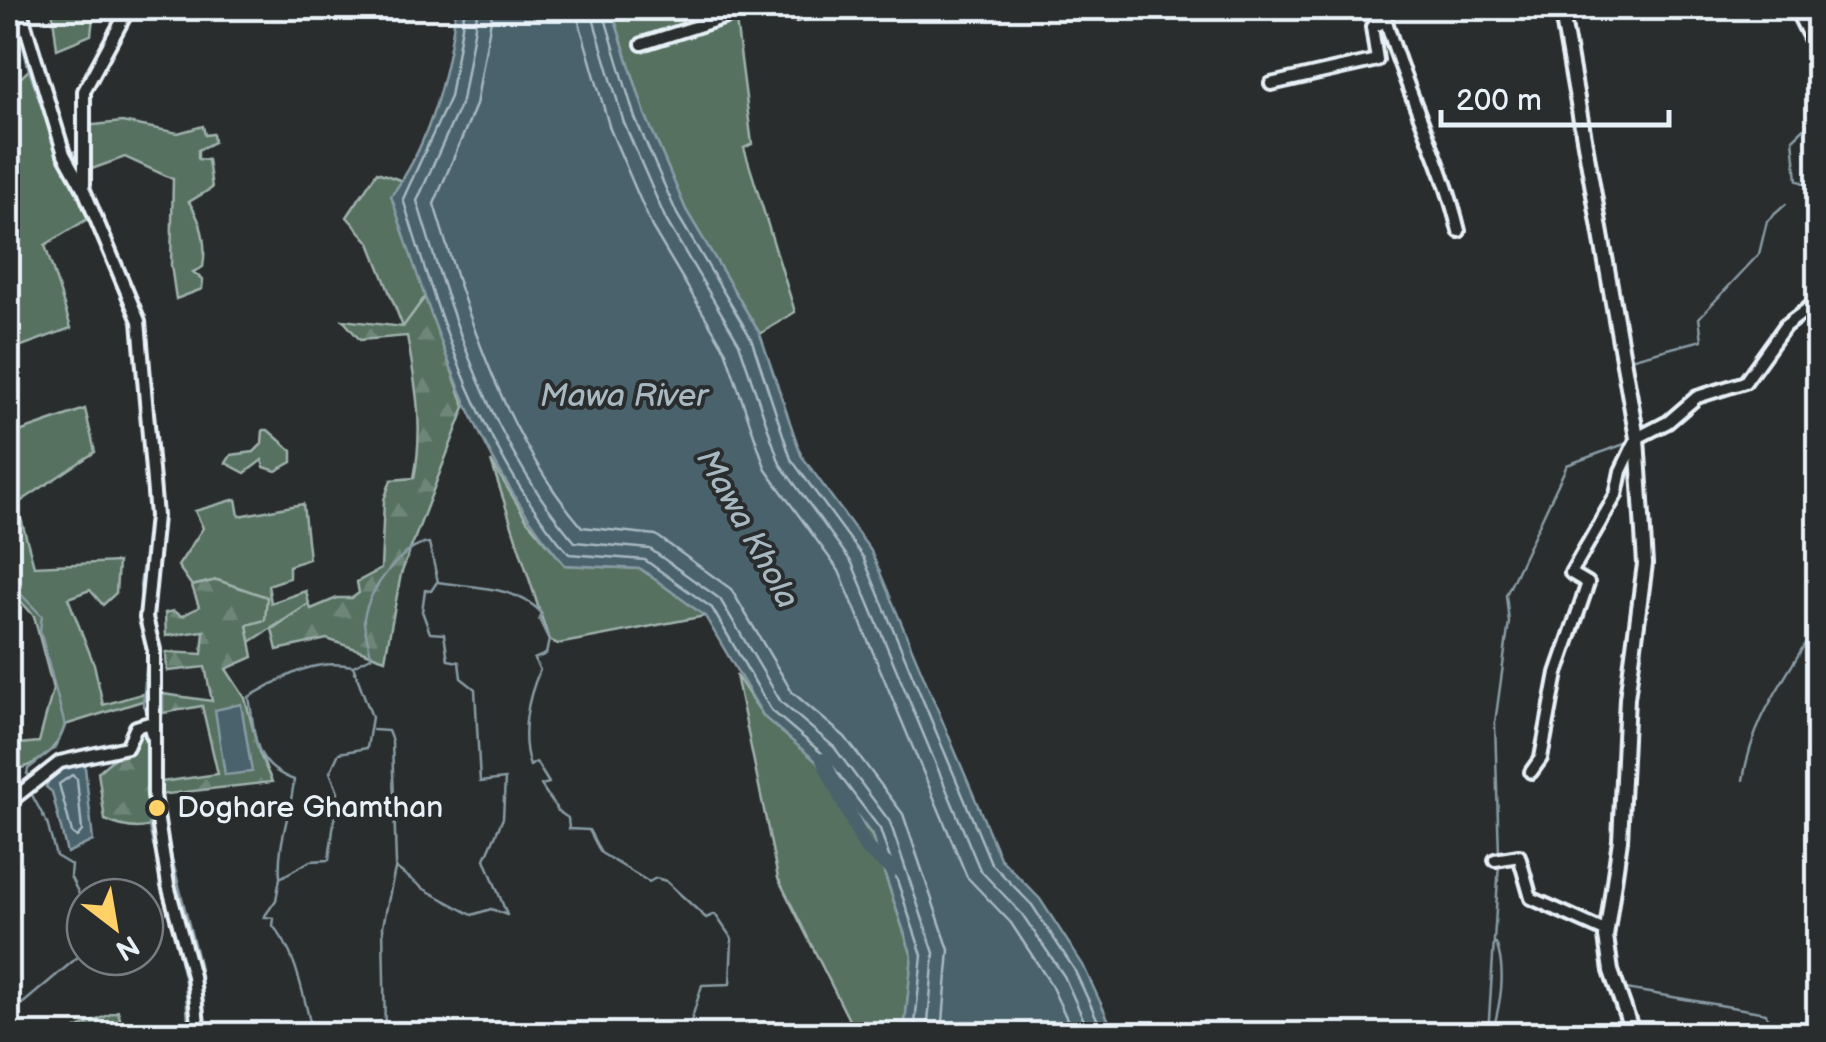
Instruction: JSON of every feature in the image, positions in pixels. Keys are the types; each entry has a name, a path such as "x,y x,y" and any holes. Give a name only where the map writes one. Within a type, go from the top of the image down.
{"main road":[{"path":"1561,8 1638,438 1645,564 1627,698 1620,840 1607,932 1611,971 1632,1034"}],"street":[{"path":"20,8 64,154 84,190 139,322 156,516 146,618 154,650 159,843 193,976 199,1034"},
{"path":"84,190 84,91 129,8"},
{"path":"642,44 754,8"},
{"path":"793,8 796,14 822,8"},
{"path":"1384,8 1428,146 1450,188 1459,230"},
{"path":"1795,8 1818,54"},
{"path":"1271,84 1377,60 1372,27 1386,21"},
{"path":"1531,772 1541,758 1557,673 1588,583 1571,572 1616,496 1620,471 1638,438 1668,422 1697,397 1745,382 1785,326 1818,301"},
{"path":"8,804 60,762 127,747 136,727 149,723 154,746"},
{"path":"1495,860 1519,856 1530,898 1607,932"}],"green space":[{"path":"52,8 94,8 91,35 57,49"},
{"path":"611,8 679,8 684,26 735,13 752,144 744,148 795,312 760,334 686,210 645,114"},
{"path":"33,57 64,154 81,150 85,126 122,122 178,133 203,126 205,135 213,134 214,142 198,150 198,159 208,160 212,188 189,202 204,241 203,267 193,272 203,280 202,289 176,299 171,265 173,179 125,157 89,170 87,198 94,215 45,245 71,328 8,351 8,89 29,70"},
{"path":"377,172 403,181 392,196 425,297 403,327 370,243 347,217"},
{"path":"425,297 465,407 401,574 385,659 327,639 277,650 272,629 309,604 311,609 337,598 352,598 359,593 357,582 381,569 384,500 391,480 414,478 419,424 407,336 360,340 343,320 403,327"},
{"path":"85,409 95,452 17,504 34,566 118,562 116,593 103,605 90,590 68,598 94,664 103,705 148,692 155,697 65,725 57,743 43,757 8,771 8,745 39,742 53,689 34,616 8,587 8,436"},
{"path":"263,430 292,451 292,462 276,471 264,467 262,460 245,473 226,463 231,455 254,452 262,444"},
{"path":"491,461 527,520 565,565 641,569 705,616 558,644 549,640"},
{"path":"236,499 239,516 303,504 309,559 289,566 289,578 268,585 271,603 306,591 309,604 250,642 247,625 266,597 217,580 192,586 178,566 203,528 195,511"},
{"path":"217,580 267,597 265,620 247,625 253,657 226,669 245,698 259,752 272,782 158,795 157,823 144,827 105,820 98,772 127,747 136,727 149,723 154,783 218,774 202,706 163,713 163,694 212,701 205,667 167,671 166,652 202,654 204,631 166,636 165,613 173,611 182,616 199,607 192,586"},
{"path":"736,675 764,717 816,761 872,836 912,956 904,1034 856,1034 778,878"},
{"path":"118,1011 124,1034 64,1034"}],"water":[{"name":"Mawa River","path":"456,8 611,8 645,114 686,210 760,334 801,455 871,551 1000,858 1040,899 1083,965 1115,1034 904,1034 912,956 872,835 816,761 764,717 705,616 641,569 565,565 505,481 460,390 391,196 417,153 436,106"},
{"path":"241,704 252,772 225,775 215,710"},
{"path":"84,758 93,841 67,853 52,792 46,787 52,773"}],"waterway":[{"path":"13,8 29,70 57,148"},
{"path":"1818,115 1793,139 1797,180 1818,190"},
{"path":"1578,142 1617,361"},
{"path":"74,182 84,202"},
{"path":"1643,431 1630,359 1702,340 1699,318 1759,254 1767,221 1786,204"},
{"path":"1818,214 1818,238"},
{"path":"1813,298 1818,274"},
{"path":"1813,311 1818,329"},
{"path":"131,315 135,332"},
{"path":"1499,855 1495,723 1509,622 1506,595 1567,465 1630,442 1630,432"},
{"path":"1645,438 1650,555"},
{"path":"148,484 149,519 140,586 147,657 143,705 148,718"},
{"path":"313,1034 288,949 273,926 274,918 264,917 276,900 280,878 310,861 329,860 338,792 330,772 339,753 367,748 372,717 353,666 371,657 364,622 367,607 379,583 397,561 429,543 438,582 506,592 542,613 539,619 549,640 546,654 534,659 540,670 528,705 527,754 530,766 536,762 549,783 541,785 558,811 568,818 569,829 589,830 601,853 649,882 656,878 666,881 706,918 715,914 732,939 730,984 702,985 689,1028 677,1034"},
{"path":"8,581 42,616 40,630 65,726 56,747 28,769 27,774 35,777"},
{"path":"396,868 424,889 472,915 491,909 507,915 485,859 503,818 505,779 480,782 475,689 461,678 459,662 448,660 444,634 430,633 422,611 425,590 431,591 437,582"},
{"path":"1639,654 1644,618"},
{"path":"1743,780 1755,734 1818,620"},
{"path":"280,877 294,780 280,774 263,758 255,737 249,697 311,667 353,666"},
{"path":"159,788 163,694"},
{"path":"373,730 388,731 392,741 396,864 383,926 385,1034"},
{"path":"149,736 149,827 185,981 189,1034"},
{"name":"Mawa Khola","path":"823,760 865,847 893,870"},
{"path":"32,795 47,823 56,856 71,865 70,877"},
{"path":"1626,838 1628,807"},
{"path":"165,831 199,964 204,1034"},
{"path":"1488,1034 1499,863"},
{"path":"1613,935 1615,957"},
{"path":"1492,1034 1502,977 1496,943"},
{"path":"8,1016 65,968"},
{"path":"1620,979 1626,989 1766,1013 1770,1034"},
{"path":"396,1034 417,1030 421,1034"}],"place":[{"name":"Doghare Ghamthan","path":"157,808"}]}
